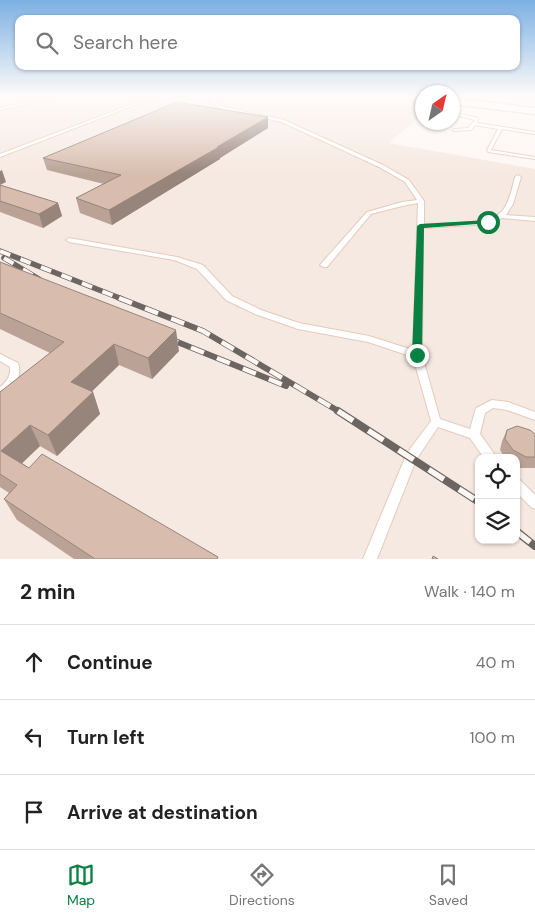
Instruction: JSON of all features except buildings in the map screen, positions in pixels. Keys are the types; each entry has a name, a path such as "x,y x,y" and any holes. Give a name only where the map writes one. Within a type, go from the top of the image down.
{"lane":[{"path":"0,156 88,122"},
{"path":"283,122 381,166 407,180 421,201 417,355 436,422"},
{"path":"460,130 469,129 474,124 535,133"},
{"path":"501,128 488,150 535,158"},
{"path":"502,216 507,208 518,177"},
{"path":"324,265 369,213 421,201"},
{"path":"420,226 488,222 502,216 535,219"},
{"path":"69,240 175,258 200,267 228,298 258,312 298,326 369,339 417,355"},
{"path":"0,357 15,365 16,374 11,384 0,393"},
{"path":"474,434 480,411 492,404 508,406 535,416"},
{"path":"436,422 474,434 488,454"},
{"path":"370,559 411,457 436,422"},
{"path":"520,488 535,503"}],"shaded area":[{"path":"0,122 414,122 389,143 535,169 535,559 0,559"}],"railway":[{"path":"0,251 122,299"},
{"path":"4,258 39,279"},
{"path":"119,298 203,331 340,412"},
{"path":"165,337 286,386"},
{"path":"338,411 475,499"},
{"path":"520,534 535,546"}],"route":[{"path":"417,355 420,226 488,222"}]}
